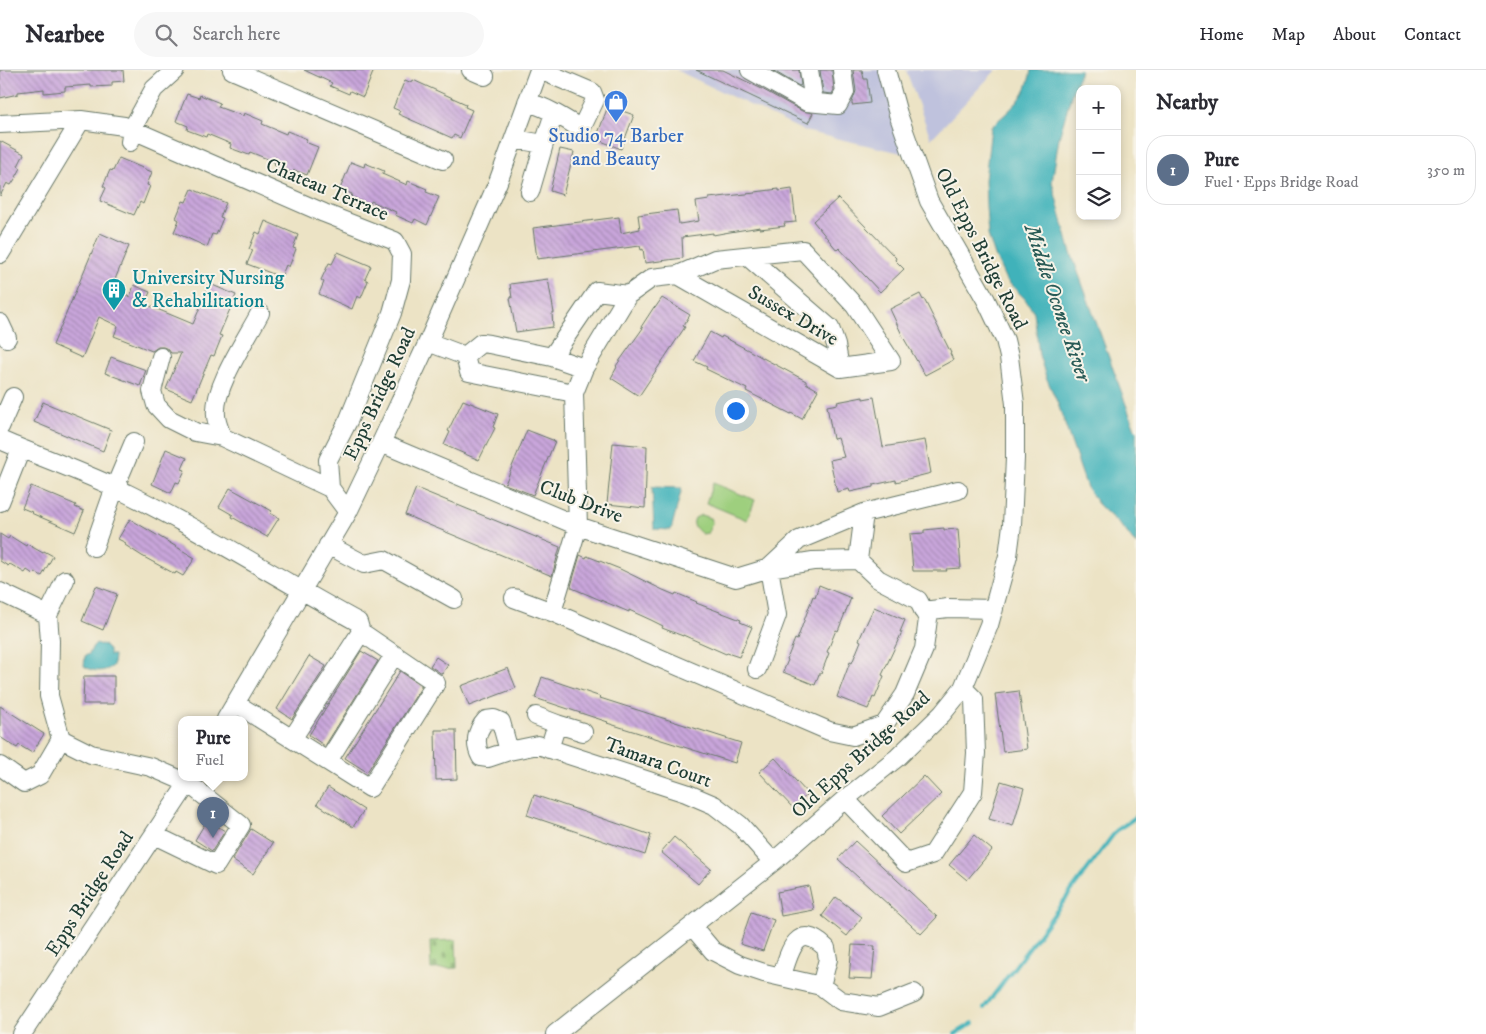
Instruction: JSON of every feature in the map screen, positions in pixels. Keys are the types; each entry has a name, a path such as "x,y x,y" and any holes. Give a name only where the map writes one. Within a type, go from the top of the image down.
{"street":[{"path":"131,136 154,89 175,70"},
{"path":"232,70 443,160"},
{"path":"527,102 554,113 578,127 582,125 595,100 592,92 539,70"},
{"name":"Epps Bridge Road","path":"228,716 348,512 382,443 498,182 539,70"},
{"path":"750,70 807,102 838,105 844,92 842,70"},
{"path":"809,70 814,102"},
{"name":"Old Epps Bridge Road","path":"555,1034 773,862 845,799 898,757 942,714 963,688 989,625 1008,556 1012,525 1015,404 1009,357 1005,340 986,300 929,201 898,114 886,70"},
{"path":"530,192 554,113"},
{"path":"0,254 81,120"},
{"name":"Chateau Terrace","path":"0,124 81,120 124,126 131,136 395,241 402,254 400,280 392,313 348,419 328,460 330,488"},
{"path":"514,139 544,144"},
{"name":"Sussex Drive","path":"574,393 584,368 628,295 652,278 678,275 715,259 803,250 855,306 891,362 840,368 678,275"},
{"path":"747,256 830,328 836,345 840,368"},
{"path":"552,357 597,292 628,295"},
{"path":"222,437 216,415 217,398 233,362 260,314"},
{"path":"428,342 465,356"},
{"path":"465,356 481,344 489,344 552,357 584,368"},
{"path":"465,356 469,372 574,393 578,526 552,612"},
{"path":"160,357 152,391 156,405 169,419 195,432 222,437 330,488 348,512"},
{"path":"0,427 13,396"},
{"path":"0,440 115,487 189,525 358,622 360,632 292,739"},
{"path":"94,547 115,487 134,442"},
{"name":"Club Drive","path":"382,443 578,526 736,578 770,568 813,561 858,560"},
{"path":"0,502 21,449"},
{"name":"Club Drive","path":"770,568 799,540 864,514 958,490"},
{"path":"514,598 552,612 829,731 853,736 884,725 905,694 924,649 928,619 918,600 878,579 858,560 864,514"},
{"path":"328,544 364,564 384,560 454,599"},
{"path":"757,669 777,615 770,568"},
{"path":"0,766 24,783 40,775 61,739 49,696 50,640 48,615 65,580"},
{"path":"0,592 48,615"},
{"path":"924,611 948,608 994,609"},
{"path":"235,703 370,788 436,683 360,632"},
{"path":"328,761 394,655"},
{"path":"845,799 906,863 933,854 973,792 976,753 974,699 963,688"},
{"path":"536,716 583,732"},
{"path":"549,749 557,724"},
{"path":"61,739 91,754 151,767 178,776"},
{"name":"Tamara Court","path":"509,752 538,745 686,793 714,805 740,826 773,862"},
{"name":"Epps Bridge Road","path":"22,1034 189,781"},
{"path":"154,835 216,865 241,825 191,781"},
{"path":"692,926 713,951 740,965 764,973 821,986 841,1001 879,1007 914,993"},
{"path":"782,976 789,952 794,943 803,937 814,938 826,948 828,959 821,986"}],"shaded area":[{"path":"676,70 881,70 906,154 804,131"},
{"path":"906,70 996,70 931,139"}],"green space":[{"path":"713,483 755,500 747,520 706,503"},
{"path":"701,515 710,518 712,523 708,533 702,534 694,525 695,518"},
{"path":"456,940 457,968 431,969 430,941"}],"water":[{"name":"Middle Oconee River","path":"1031,70 1081,70 1059,138 1052,182 1070,250 1136,432 1136,545 1125,530 1098,504 1087,488 1039,355 1034,312 1025,299 1006,280 988,235 985,180 991,127 1022,96"},
{"path":"652,487 682,488 671,530 654,529"},
{"path":"97,644 104,645 109,650 109,655 114,655 113,666 110,668 95,671 84,666 85,656"}],"building":[{"path":"0,70 123,70 124,81 112,82 112,86 65,87 65,91 44,93 44,89 18,92 18,94 0,98"},
{"path":"304,70 374,70 363,97 350,91 349,94 330,86 332,83"},
{"path":"696,70 723,70 802,111 813,113 808,123"},
{"path":"772,70 799,70 801,85 799,86"},
{"path":"820,70 832,70 834,90 832,94 823,93"},
{"path":"853,70 862,70 864,79 867,79 870,103 852,105 856,91"},
{"path":"405,80 412,83 413,80 466,104 465,107 472,110 460,138 454,135 452,138 398,114 400,111 393,108"},
{"path":"187,94 199,98 200,95 220,103 218,107 243,116 244,113 263,121 262,124 286,134 287,131 307,139 305,142 318,147 307,175 294,170 293,173 274,165 275,162 250,152 249,155 230,148 231,144 207,134 206,137 187,130 188,126 176,121"},
{"name":"Studio 74 Barber and Beauty","path":"608,106 634,115 621,149 596,139"},
{"path":"0,141 24,154 18,166 21,168 15,179 11,185 7,183 0,196"},
{"path":"560,149 574,152 563,195 550,191"},
{"path":"119,158 152,172 147,185 150,186 143,204 140,202 134,215 100,201 106,188 103,186 110,170 113,171"},
{"path":"351,162 364,167 365,163 384,171 382,174 407,185 408,181 427,189 426,192 439,197 427,225 415,219 413,223 395,215 396,212 371,201 370,205 351,197 352,194 340,189"},
{"path":"192,189 226,203 220,217 223,218 216,235 212,234 207,247 174,232 179,220 176,218 183,201 186,202"},
{"path":"779,189 779,191 792,189 796,222 784,223 785,226 760,229 760,227 713,235 713,233 682,237 683,258 645,263 643,249 641,250 640,246 537,259 533,228 619,217 621,233 640,229 638,215 677,210 679,224 699,221 696,202 709,200 709,198"},
{"path":"838,198 896,258 895,260 904,269 880,292 839,248 837,250 813,221"},
{"path":"265,221 298,235 293,248 296,249 289,267 286,265 281,277 247,264 253,250 249,249 256,232 260,234"},
{"name":"University Nursing & Rehabilitation","path":"100,233 129,246 111,289 130,297 134,285 150,292 145,304 193,324 210,284 236,295 219,335 222,336 214,356 211,355 192,400 166,389 181,353 171,353 163,347 158,347 152,351 114,336 118,326 99,317 82,358 53,345"},
{"path":"338,252 371,266 365,279 368,281 361,298 357,296 352,309 319,294 324,282 321,280 329,263 332,264"},
{"path":"548,279 554,313 552,313 553,327 516,332 510,298 512,298 510,284"},
{"path":"920,294 953,360 925,375 903,337 890,309"},
{"path":"662,298 690,315 683,326 685,327 639,396 611,378 616,366 643,328 641,327 654,307"},
{"path":"710,332 721,338 722,336 806,381 806,383 818,390 802,419 746,391 747,389 694,361"},
{"path":"111,357 146,370 140,386 105,373"},
{"path":"863,397 863,399 874,397 883,447 925,440 931,473 896,482 896,480 873,485 873,487 850,492 849,489 837,492 830,460 844,457 838,438 833,439 827,406"},
{"path":"463,400 498,414 493,427 495,428 479,460 444,445 450,432 448,431"},
{"path":"43,402 111,430 103,451 34,422"},
{"path":"527,430 555,441 533,495 505,484"},
{"path":"613,443 647,446 645,508 607,504"},
{"path":"166,449 187,458 182,469 185,470 179,483 176,482 171,493 152,484"},
{"path":"31,486 76,505 75,507 84,511 75,532 22,508"},
{"path":"230,488 272,511 270,513 279,518 267,537 232,517 233,515 219,507"},
{"path":"416,488 560,547 552,576 405,515"},
{"path":"130,519 195,558 183,576 176,572 175,574 142,556 118,539"},
{"path":"944,528 944,530 958,529 961,568 946,569 947,571 913,571 910,534 924,533 924,530"},
{"path":"0,534 8,539 10,536 26,546 27,544 53,556 42,576 27,570 25,573 10,564 8,566 0,561"},
{"path":"580,555 620,569 663,590 675,595 676,593 696,603 741,620 740,622 752,627 739,657 726,654 662,628 663,626 629,610 629,612 572,588"},
{"path":"819,585 851,598 838,631 836,630 821,674 819,674 815,685 783,672 795,639 797,640"},
{"path":"96,586 117,594 103,630 82,621"},
{"path":"874,607 905,620 900,632 902,632 882,675 884,676 875,698 873,697 868,709 837,697"},
{"path":"361,651 378,661 325,746 309,735"},
{"path":"309,656 326,666 292,719 277,709"},
{"path":"436,657 448,665 442,674 430,666"},
{"path":"508,668 516,688 469,706 461,686"},
{"path":"400,671 422,686 367,772 345,758"},
{"path":"84,676 114,676 114,704 83,704"},
{"path":"542,677 600,698 741,743 735,763 607,723 535,698"},
{"path":"1019,691 1027,749 1003,752 995,694"},
{"path":"0,706 44,734 32,753 19,745 17,748 0,737"},
{"path":"435,730 456,730 457,779 436,780"},
{"path":"775,758 808,794 793,808 759,772"},
{"path":"924,776 941,794 899,834 882,816"},
{"path":"1001,781 1024,788 1013,826 989,819"},
{"path":"328,787 364,810 353,827 317,804"},
{"path":"534,795 651,835 645,855 527,815"},
{"path":"207,820 225,831 212,851 195,840"},
{"path":"251,829 273,843 253,874 232,860"},
{"path":"974,835 992,850 967,880 949,865"},
{"path":"674,837 711,869 698,884 661,852"},
{"path":"855,841 937,917 921,934 838,859"},
{"path":"809,886 814,910 781,916 777,892"},
{"path":"836,897 862,917 847,936 822,916"},
{"path":"751,912 774,920 763,951 740,944"},
{"path":"852,945 875,946 872,979 849,978"}],"waterway":[{"path":"984,1008 1116,831 1136,817"},
{"path":"955,1034 973,1023"}],"place":[{"name":"Studio 74 Barber and Beauty","path":"616,123"},
{"name":"University Nursing & Rehabilitation","path":"114,311"},
{"name":"Pure","path":"213,838"}]}
